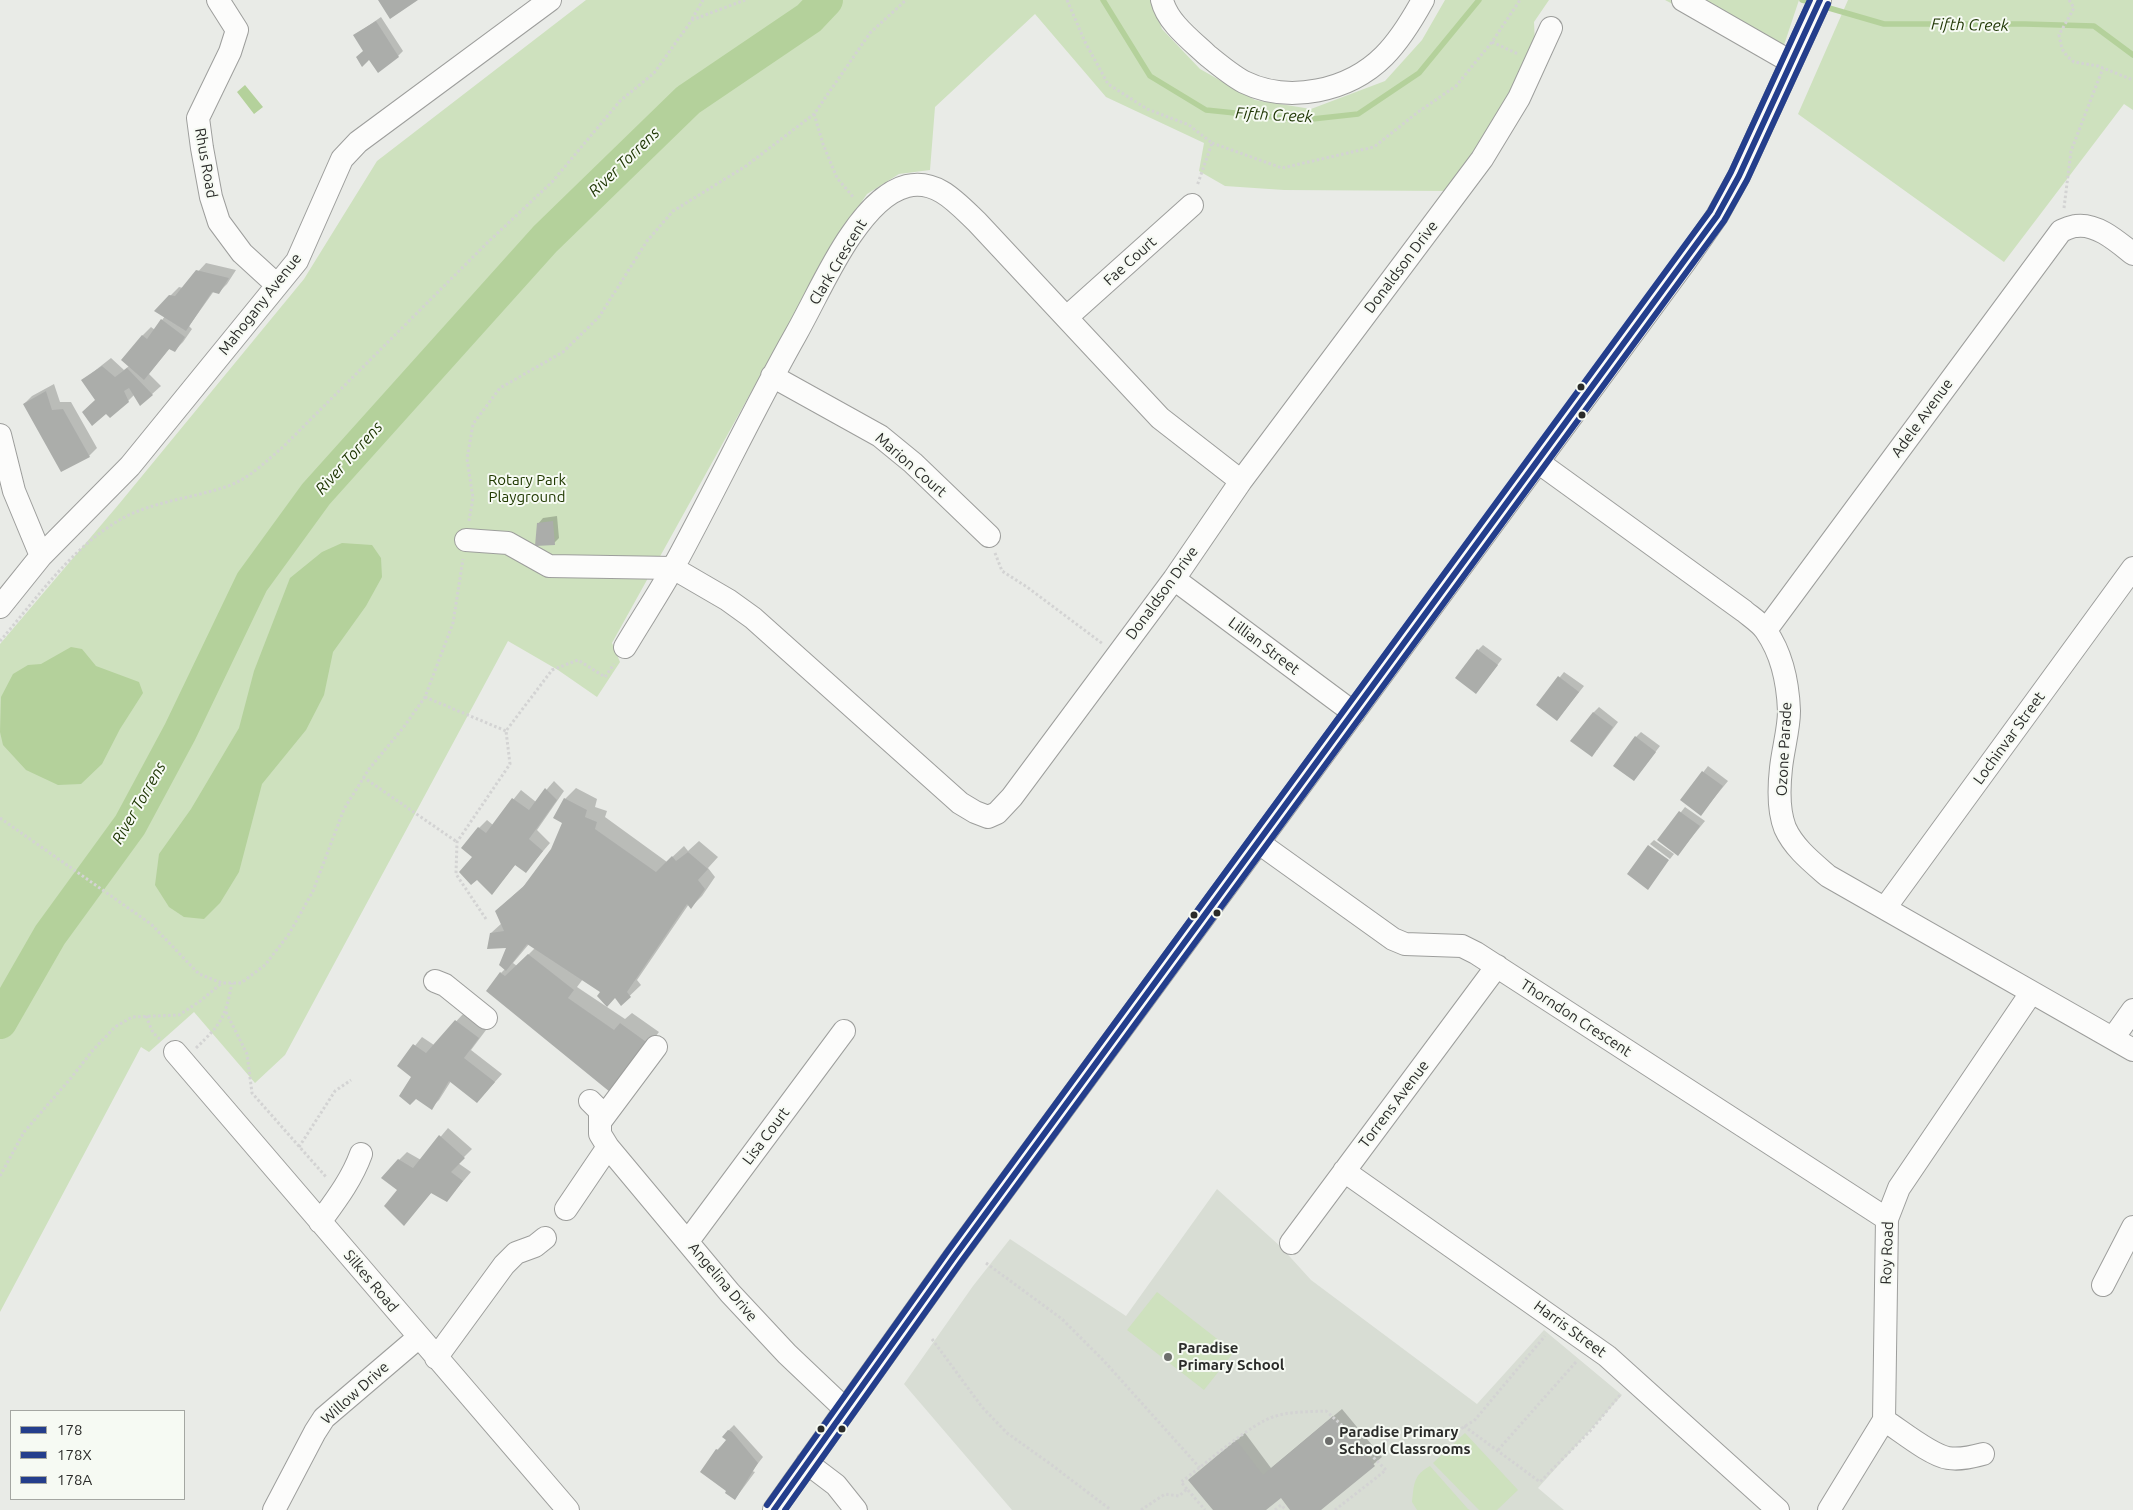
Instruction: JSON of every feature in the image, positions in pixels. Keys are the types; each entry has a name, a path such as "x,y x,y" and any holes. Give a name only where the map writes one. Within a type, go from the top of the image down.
{"street":[{"name":"Rhus Road","path":"218,0 237,30 230,52 198,118 211,197 219,222 242,253 277,285"},
{"name":"Mahogany Avenue","path":"0,607 41,556 130,466 297,261 342,159 358,142 550,0"},
{"path":"1162,0 1164,8 1176,24 1194,43 1220,65 1243,81 1263,89 1288,93 1311,92 1338,85 1364,72 1384,56 1402,36 1423,0"},
{"path":"1684,0 1791,62"},
{"path":"774,1510 954,1257 1685,262 1716,216 1739,176 1817,6"},
{"name":"Donaldson Drive","path":"674,568 728,600 753,618 948,793 975,812 988,817 997,813 1012,797 1174,579 1241,481 1482,159 1519,98 1551,28"},
{"name":"Clark Crescent","path":"625,646 674,568 772,376 850,236 867,214 890,194 906,186 923,184 939,189 977,222 1160,418 1241,481"},
{"name":"Fae Court","path":"1067,317 1190,206"},
{"path":"2061,231 2076,226 2090,227 2110,237 2133,254"},
{"name":"Adele Avenue","path":"1766,630 2061,231"},
{"name":"Marion Court","path":"772,376 880,436 914,463 989,536"},
{"path":"0,435 14,490 41,556"},
{"name":"Ozone Parade","path":"1538,462 1744,611 1766,630 1780,655 1789,712 1780,783 1781,806 1785,827 1793,842 1806,857 1828,876 2133,1050"},
{"path":"466,540 508,543 549,566 674,568"},
{"name":"Lochinvar Street","path":"1885,908 2133,568"},
{"name":"Lillian Street","path":"1174,579 1354,713"},
{"name":"Thorndon Crescent","path":"1259,843 1393,939 1405,944 1462,946 1497,966 1887,1218"},
{"name":"Torrens Avenue","path":"1291,1243 1497,966"},
{"path":"436,981 445,985 486,1018"},
{"name":"Roy Road","path":"1884,1420 1887,1218 1899,1188 2032,993"},
{"path":"2113,1038 2133,1010"},
{"name":"Lisa Court","path":"688,1241 844,1032"},
{"path":"600,1122 656,1047"},
{"name":"Silkes Road","path":"178,1056 568,1510"},
{"path":"566,1209 608,1147 602,1140 600,1111 590,1101"},
{"name":"Angelina Drive","path":"608,1147 730,1293 766,1333 845,1409"},
{"path":"320,1222 341,1194 361,1154"},
{"name":"Harris Street","path":"1344,1171 1608,1356 1778,1510"},
{"path":"2103,1285 2133,1227"},
{"path":"436,1358 504,1265 516,1253 536,1246 545,1238"},
{"name":"Willow Drive","path":"274,1510 314,1432 324,1418 418,1337"},
{"path":"1829,1510 1884,1420 1935,1454 1949,1458 1970,1458 1983,1454"},
{"path":"807,1463 836,1485 856,1510"}],"path":[{"path":"0,641 74,555 110,525 152,506 225,487 251,475 284,446 487,243 552,182 620,101 654,73 692,20 703,0"},
{"path":"692,20 745,0"},
{"path":"0,818 151,924 199,974 222,983 241,983 265,965 289,934 314,891 344,809 362,777 403,728 425,697 453,623 473,498 468,459 473,424 500,388 563,352 599,318 647,241 673,211 746,166 814,114 870,33 906,0"},
{"path":"1067,0 1085,42 1108,84 1147,109 1189,125 1212,143 1282,168 1374,147 1418,112 1456,86 1492,42 1520,0"},
{"path":"2069,0 2074,8 2059,35 2062,49 2074,62 2103,68 2133,80"},
{"path":"1492,42 1536,62"},
{"path":"2061,231 2071,151 2103,68"},
{"path":"814,114 836,178 867,214"},
{"path":"1190,206 1212,143"},
{"path":"989,536 1002,571 1027,587 1117,655"},
{"path":"486,919 456,874 457,842 510,764 506,731 552,670 578,660 605,677 625,646"},
{"path":"425,697 506,731"},
{"path":"362,777 457,842"},
{"path":"0,1176 24,1132 72,1078 93,1050 115,1028 132,1017 179,1015 199,1002 222,983"},
{"path":"146,1016 153,1033 178,1056 215,1030 226,1012 232,983"},
{"path":"226,1012 247,1054 252,1093 341,1194"},
{"path":"299,1147 335,1091 351,1080"},
{"path":"986,1262 1062,1319 1104,1361 1200,1468"},
{"path":"1205,1510 1181,1482 1256,1426 1275,1416 1326,1411 1345,1428 1442,1437 1455,1434 1474,1420 1543,1339 1556,1319"},
{"path":"932,1339 982,1407 1007,1433 1049,1462 1110,1510"},
{"path":"1498,1450 1576,1362"},
{"path":"1464,1426 1540,1482 1591,1430 1633,1379"},
{"path":"1335,1510 1386,1470 1369,1453 1397,1432"},
{"path":"1141,1510 1165,1494 1180,1496 1187,1489"},
{"path":"1275,1510 1281,1505 1286,1510"}],"shaded area":[{"path":"245,85 263,107 254,114 237,92"},
{"path":"342,543 372,545 381,558 382,577 366,606 333,652 324,695 306,730 262,784 239,872 220,903 204,919 184,917 169,907 155,885 159,854 191,809 239,728 254,671 290,578 322,552"},
{"path":"71,647 82,649 96,666 139,682 143,693 120,729 102,764 81,784 58,785 26,770 3,745 0,732 1,697 13,674 28,665 41,664"},
{"name":"Paradise Primary School","path":"1217,1189 1281,1247 1311,1280 1477,1404 1544,1330 1622,1395 1538,1488 1564,1510 1012,1510 904,1384 973,1286 1010,1239 1126,1316"}],"green space":[{"name":"Rotary Park Playground","path":"586,0 1151,0 1162,29 1200,69 1255,100 1311,109 1385,81 1422,40 1445,0 1549,0 1534,22 1535,43 1503,107 1449,191 1284,190 1225,186 1199,171 1204,143 1106,97 1035,14 935,107 930,170 899,174 867,194 836,239 612,643 620,662 597,697 558,670 508,641 285,1055 255,1083 194,1012 149,1052 141,1047 0,1312 0,644 119,504 304,279 377,161"},
{"path":"1665,0 1799,0 1779,60"},
{"path":"1848,0 2133,0 2133,110 2124,104 2004,262 1798,114"},
{"path":"1157,1292 1234,1352 1204,1390 1127,1330"},
{"path":"1465,1433 1518,1490 1497,1510 1479,1510 1433,1463"},
{"path":"1430,1466 1470,1510 1417,1510 1412,1502 1415,1481 1424,1469"}],"building":[{"path":"378,0 418,0 390,19"},
{"path":"376,21 399,57 378,73 369,60 362,67 356,57 363,51 353,35"},
{"path":"196,270 229,278 219,294 212,292 186,331 154,311 169,295 175,296"},
{"path":"161,319 185,337 175,352 169,349 144,380 121,360 142,335 147,339"},
{"path":"102,366 115,377 127,368 153,395 140,406 129,388 124,391 129,402 110,418 106,414 92,426 82,412 95,400 81,380"},
{"path":"46,391 52,410 63,409 90,457 61,472 23,404"},
{"path":"553,521 555,545 535,546 537,523"},
{"path":"1477,649 1498,665 1476,694 1455,678"},
{"path":"1558,676 1579,692 1557,721 1536,705"},
{"path":"1593,712 1613,727 1592,757 1570,741"},
{"path":"1635,736 1656,752 1634,781 1613,766"},
{"path":"1702,771 1723,786 1701,816 1680,800"},
{"path":"545,788 557,800 529,839 543,851 526,873 515,865 492,895 477,880 471,885 459,872 472,857 461,848 478,827 486,833 512,798 529,810"},
{"path":"564,798 587,810 585,817 597,822 595,829 656,872 672,856 676,861 688,852 708,869 698,880 705,889 691,909 687,904 627,992 631,997 621,1006 615,998 607,1007 597,996 600,992 527,944 506,971 499,965 506,948 487,949 490,933 504,931 495,911 523,887 551,849 562,823 553,818"},
{"path":"1679,811 1700,826 1678,856 1657,840"},
{"path":"1648,845 1669,860 1648,890 1627,874"},
{"path":"528,954 574,990 568,998 614,1030 620,1023 649,1044 610,1092 486,991 500,972 505,976"},
{"path":"455,1020 479,1038 464,1058 495,1082 477,1103 449,1081 432,1110 416,1099 410,1105 399,1096 411,1077 397,1066 413,1044 426,1053"},
{"path":"439,1135 465,1158 451,1172 463,1181 447,1202 431,1193 404,1226 384,1206 397,1190 381,1178 398,1159 413,1168"},
{"name":"Paradise Primary School Classrooms","path":"1333,1416 1375,1466 1321,1510 1290,1510 1281,1498 1266,1510 1213,1510 1188,1480 1236,1440 1263,1475"},
{"path":"728,1430 732,1432 758,1463 735,1500 700,1472 716,1449 718,1450 726,1440 722,1437"}],"waterway":[{"name":"River Torrens","path":"0,1022 50,935 130,825 180,732 252,582 316,494 545,239 688,100 809,18 826,0"},
{"name":"Fifth Creek","path":"1103,0 1150,76 1206,110 1303,120 1358,114 1419,73 1479,0"},
{"name":"Fifth Creek","path":"1802,0 1814,3"},
{"name":"Fifth Creek","path":"1822,6 1884,24 2094,26 2133,55"}],"transit line":[{"name":"178A","path":"767,1505 947,1252 1710,211 1731,172 1810,0"},
{"name":"178","path":"774,1510 954,1257 1717,216 1739,176 1820,0"},
{"name":"178X","path":"785,1510 961,1262 1724,221 1747,180 1828,4"}],"place":[{"name":"Paradise Primary School","path":"1168,1357"},
{"name":"Paradise Primary School Classrooms","path":"1329,1441"}]}
